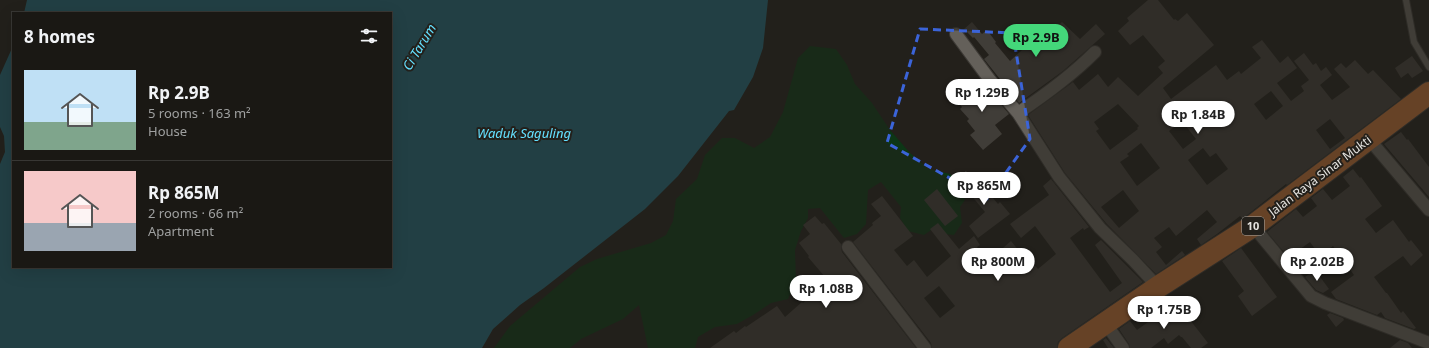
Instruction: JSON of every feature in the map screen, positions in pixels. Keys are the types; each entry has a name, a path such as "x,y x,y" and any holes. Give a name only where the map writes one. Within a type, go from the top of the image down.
{"highway":[{"name":"Jalan Raya Sinar Mukti","path":"1069,348 1158,287 1253,226 1429,94"}],"street":[{"path":"956,34 990,80 1018,113 1059,178 1100,228 1158,287"},
{"path":"1018,113 1046,94 1095,52"},
{"path":"1369,139 1429,210"},
{"path":"1253,226 1311,296 1325,303 1429,343"},
{"path":"848,246 925,348"},
{"path":"1106,324 1123,348"}],"lane":[{"path":"1406,0 1414,42 1429,67"}],"highlighted area":[{"path":"920,29 1013,33 1030,139 987,199 887,143"}],"green space":[{"path":"810,46 836,49 847,65 855,84 872,103 890,130 910,153 929,169 950,174 959,181 965,200 960,207 962,223 954,235 944,234 937,226 924,235 908,231 900,218 901,207 881,182 868,190 866,224 857,234 844,238 820,208 808,209 808,218 801,231 795,250 796,281 788,299 771,303 737,324 715,327 698,337 695,348 648,348 639,305 623,319 581,339 570,348 494,348 510,326 580,267 597,259 651,243 666,235 673,221 676,199 697,179 705,155 722,138 735,138 754,148 770,137 783,112 798,58"}],"water":[{"name":"Waduk Saguling","path":"27,0 768,0 763,48 753,77 734,110 729,111 678,176 645,209 520,305 493,329 482,348 0,348 0,164 5,152 4,136 0,127 0,75 12,48 12,268 392,268 392,12 24,12"}],"building":[{"path":"1148,0 1158,0 1174,20 1175,19 1178,21 1187,13 1214,45 1163,88 1171,99 1216,65 1227,80 1239,71 1241,74 1261,58 1252,47 1262,40 1280,63 1288,56 1297,68 1277,83 1291,101 1304,91 1301,86 1309,80 1294,61 1304,53 1313,65 1316,63 1321,71 1326,67 1332,75 1320,85 1332,100 1350,87 1334,69 1341,63 1346,68 1355,60 1368,74 1373,70 1401,99 1287,185 1286,184 1246,216 1242,218 1240,216 1201,245 1197,239 1217,222 1207,210 1176,236 1169,227 1154,238 1162,247 1156,252 1166,265 1182,251 1185,255 1156,274 1106,223 1065,173 1028,115 1073,82 1079,90 1098,74 1108,87 1118,77 1138,96 1163,73 1158,67 1165,61 1143,35 1130,45 1118,31 1129,21 1127,18","holes":["1271,91 1283,106 1266,120 1254,104","1118,104 1139,126 1137,128 1138,129 1110,150 1096,131 1099,129 1094,122","1330,119 1345,138 1330,149 1316,130","1182,121 1196,139 1183,149 1169,131","1141,143 1160,168 1137,186 1120,162 1129,156 1127,154","1203,148 1210,157 1216,153 1228,169 1207,185 1188,160","1123,190 1139,211 1119,228 1101,207"]},
{"path":"972,22 982,34 987,30 996,42 995,43 1010,61 1032,41 1033,42 1044,34 1046,37 1062,22 1080,39 1096,24 1105,34 1063,71 1019,103 984,59 989,55 974,37 973,38 964,29"},
{"path":"1412,56 1423,71 1412,78 1408,73 1401,78 1395,68"},
{"path":"980,79 1009,114 995,125 1002,134 983,150 970,135 975,131 967,121 969,119 960,109 962,107 956,100"},
{"path":"1401,132 1429,167 1429,197 1384,144"},
{"path":"1353,169 1360,178 1361,177 1382,206 1365,219 1376,233 1393,220 1409,242 1411,240 1423,255 1411,266 1403,256 1374,277 1401,313 1403,311 1416,328 1414,329 1385,318 1381,312 1377,315 1336,299 1331,292 1354,275 1333,246 1320,256 1310,242 1296,252 1300,258 1293,263 1267,232 1296,209 1303,217 1317,206 1311,198 1323,189 1332,200 1350,186 1343,177"},
{"path":"966,171 977,185 980,183 998,204 1000,202 1010,214 978,238 969,226 985,212 957,178"},
{"path":"1051,179 1089,227 1084,230 1083,228 1070,238 1110,292 1122,283 1095,245 1101,240 1143,282 1062,338 1058,342 1057,348 932,348 931,343 853,242 881,216 871,204 882,196 913,236 894,250 907,266 914,260 927,277 951,256 930,229 938,223 959,249 974,236 980,245 977,247 1001,277 1016,264 1003,248 1011,241 1028,262 1030,260 1038,269 1056,254 1035,226 1021,238 1010,224 1049,195 1043,186","holes":["939,286 955,306 940,318 924,298"]},
{"path":"937,189 958,216 945,226 924,200"},
{"path":"815,216 822,224 824,223 841,244 842,252 916,348 710,348 734,331 736,333 777,306 785,317 802,302 803,303 812,295 813,297 826,286 821,280 825,277 808,257 809,256 799,243 810,234 803,225"},
{"path":"1241,248 1277,297 1252,316 1238,296 1244,291 1222,261"},
{"path":"1315,270 1329,289 1323,293 1316,290 1305,277"},
{"path":"1176,302 1208,343 1201,348 1191,348 1179,335 1168,344 1164,338 1151,348 1130,348 1119,329 1130,321 1137,330"},
{"path":"1330,313 1343,318 1344,320 1336,327 1327,315"},
{"path":"1106,338 1114,348 1108,348 1103,340"},
{"path":"1400,340 1408,343 1412,348 1390,348"}],"water label":[{"name":"Ci Tarum","path":"419,47"}]}
